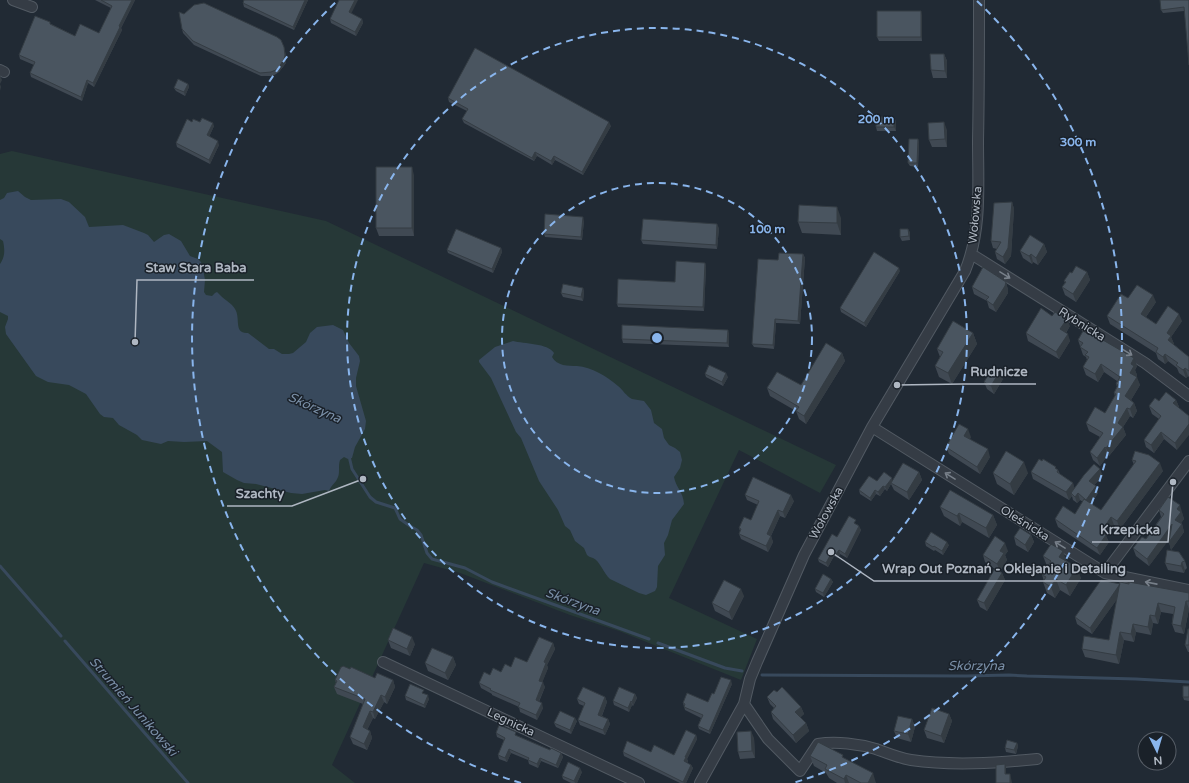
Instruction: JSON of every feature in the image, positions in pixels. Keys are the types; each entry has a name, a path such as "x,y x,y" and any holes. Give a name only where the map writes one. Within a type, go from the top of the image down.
{"street":[{"path":"13,0 32,7"},
{"name":"Wołowska","path":"744,704 750,679 804,555 872,427 965,271 971,256 975,239 978,204 979,0"},
{"name":"Rybnicka","path":"971,256 976,257 1145,363 1189,396"},
{"name":"Oleśnicka","path":"872,427 1105,573 1189,590"},
{"path":"1105,573 1189,461"},
{"name":"Legnicka","path":"383,662 639,783"},
{"path":"700,783 744,704 768,738 800,771 818,744 831,742 874,749 910,760 932,762 1002,762 1037,759"}],"shaded area":[{"path":"12,151 326,221 836,465 820,493 739,450 669,598 757,639 741,680 619,631 570,615 460,573 424,563 332,765 355,783 0,783 0,154"}],"water":[{"path":"18,191 31,200 61,199 69,202 85,217 89,227 123,225 148,235 154,242 164,235 169,234 181,241 190,256 201,262 205,280 204,292 206,295 212,296 217,292 235,309 240,331 243,333 248,333 269,349 274,349 282,354 293,353 306,342 310,333 317,327 333,325 343,330 349,343 359,356 360,361 356,378 356,386 366,421 365,429 355,447 352,458 348,459 344,457 340,460 338,477 329,491 325,490 302,494 291,493 256,484 244,483 223,472 222,452 207,441 168,441 161,444 142,440 137,435 119,425 113,418 104,417 100,414 86,394 69,385 48,382 36,376 6,334 5,327 8,316 0,312 0,264 4,256 4,250 3,241 0,239 0,200 4,198 7,193"},
{"path":"513,341 547,347 554,353 552,357 557,362 566,366 577,366 593,370 613,382 630,398 644,401 651,410 654,423 662,429 664,438 669,445 680,452 682,460 680,468 674,477 684,504 672,520 664,543 665,555 658,566 657,587 655,591 646,595 610,579 598,562 588,556 584,548 575,541 570,530 565,526 558,510 539,481 521,438 516,432 491,378 479,362 479,360 495,347"}],"building":[{"path":"101,0 132,0 93,83 87,80 81,97 30,73 35,62 19,55 35,16 50,22 50,24 75,36 80,24 99,33 112,6"},
{"path":"244,0 305,0 293,27 243,3"},
{"path":"339,0 355,0 349,12 362,19 355,32 330,19"},
{"path":"1160,0 1189,0 1189,65 1184,7 1161,10"},
{"path":"204,3 281,40 285,55 278,69 271,72 260,73 193,41 182,29 179,12 184,14 194,5"},
{"path":"877,11 921,11 921,37 877,37"},
{"path":"475,48 609,122 582,172 554,156 551,161 535,152 532,158 462,119 468,109 448,98"},
{"path":"930,54 944,54 945,71 931,70"},
{"path":"178,79 188,84 184,92 174,88"},
{"path":"876,117 894,117 894,127 876,127"},
{"path":"202,118 213,123 207,135 218,141 209,160 176,143 187,119 192,122 193,119 200,122"},
{"path":"944,122 945,139 929,140 928,123"},
{"path":"909,139 918,139 917,163 908,163"},
{"path":"376,167 412,167 412,228 376,228"},
{"path":"1012,202 1008,248 1003,257 995,252 1001,242 991,241 994,203"},
{"path":"799,205 837,207 837,223 798,222"},
{"path":"545,214 583,217 581,237 544,234"},
{"path":"643,219 717,224 716,245 641,240"},
{"path":"456,229 501,248 492,269 447,250"},
{"path":"900,229 908,229 909,236 900,237"},
{"path":"1030,235 1044,244 1036,258 1031,254 1029,256 1020,251"},
{"path":"874,252 899,268 864,323 840,308"},
{"path":"779,253 803,254 798,321 775,319 773,345 752,344 758,259 778,260"},
{"path":"676,261 705,263 703,307 617,304 618,279 675,282"},
{"path":"1076,266 1087,272 1073,294 1062,287 1070,272 1072,273"},
{"path":"983,267 1006,282 993,305 986,300 989,297 972,287"},
{"path":"563,284 583,288 581,297 561,293"},
{"path":"1137,285 1153,295 1141,314 1156,324 1168,306 1179,314 1167,333 1171,336 1168,340 1189,357 1189,371 1185,368 1183,370 1176,365 1178,363 1165,354 1163,357 1156,352 1158,348 1107,316 1121,294 1128,298"},
{"path":"1041,308 1052,316 1055,312 1067,319 1060,329 1068,334 1056,352 1026,333"},
{"path":"953,321 973,333 948,373 935,366 943,352 937,349"},
{"path":"622,325 728,330 727,343 622,339"},
{"path":"1083,331 1088,334 1089,332 1134,358 1131,364 1134,366 1130,373 1137,377 1125,396 1134,403 1130,409 1127,408 1118,423 1123,427 1097,458 1090,452 1103,433 1086,423 1095,407 1105,413 1116,394 1114,393 1118,385 1116,384 1120,377 1101,364 1095,374 1083,367 1089,357 1085,355 1088,352 1080,347 1083,343 1078,340"},
{"path":"826,343 842,353 804,416 796,411 799,407 767,388 777,372 801,385"},
{"path":"709,365 726,373 722,382 705,374"},
{"path":"993,367 1000,371 991,386 984,382"},
{"path":"1166,392 1176,400 1173,403 1189,416 1189,424 1175,443 1161,432 1151,445 1144,440 1161,416 1149,406 1155,398 1159,401"},
{"path":"959,424 968,429 964,436 988,449 977,467 946,447"},
{"path":"1006,451 1024,462 1010,484 993,473"},
{"path":"1135,451 1149,455 1160,463 1117,521 1111,517 1101,532 1106,535 1097,548 1055,519 1063,506 1075,514 1084,499 1101,510 1136,461 1132,460"},
{"path":"1039,459 1042,461 1043,459 1056,467 1055,468 1058,470 1057,472 1073,483 1066,492 1031,472"},
{"path":"903,463 919,472 907,492 891,483"},
{"path":"1094,464 1100,469 1089,481 1096,486 1086,500 1078,493 1075,497 1071,493"},
{"path":"884,472 892,478 885,487 883,486 878,492 875,490 870,498 859,490 869,476 877,481"},
{"path":"753,477 791,495 783,512 778,510 767,534 771,536 766,546 739,534 741,529 739,528 744,517 751,520 759,501 745,495"},
{"path":"950,490 993,515 986,528 959,513 957,516 940,507"},
{"path":"1168,497 1180,505 1177,509 1181,512 1175,520 1182,524 1169,542 1172,524 1147,559 1133,548 1142,537 1146,539 1164,514 1159,510"},
{"path":"849,516 856,520 854,523 859,526 845,554 839,550 836,554 832,552 826,563 818,559 832,534 837,537"},
{"path":"1020,528 1031,535 1025,545 1014,537"},
{"path":"931,532 947,542 942,551 925,542"},
{"path":"995,536 1005,543 1000,551 1004,553 997,564 983,555"},
{"path":"1051,544 1063,551 1059,557 1077,567 1066,585 1056,579 1051,587 1043,582 1046,577 1042,575 1051,561 1043,556"},
{"path":"1167,550 1179,552 1185,561 1182,562 1181,566 1165,563"},
{"path":"995,568 1002,573 984,603 977,600"},
{"path":"823,574 831,579 823,593 815,589"},
{"path":"724,580 741,589 729,612 712,603"},
{"path":"1101,580 1120,584 1090,628 1075,617"},
{"path":"1120,582 1129,584 1129,582 1189,593 1189,601 1186,601 1181,626 1172,624 1175,607 1158,603 1155,616 1150,615 1148,627 1133,624 1131,634 1120,632 1116,655 1082,649 1084,636 1109,640"},
{"path":"393,628 412,637 407,649 388,640"},
{"path":"1188,629 1189,645 1185,645"},
{"path":"539,637 553,643 544,662 546,663 539,681 543,682 536,700 542,703 536,715 518,707 520,703 490,690 491,689 479,683 484,672 490,675 493,668 501,672 505,664 511,667 515,657 527,662"},
{"path":"432,648 453,657 445,673 425,663"},
{"path":"343,666 350,669 351,667 375,678 377,673 393,680 385,697 381,695 373,712 370,711 363,727 370,731 364,744 350,737 365,699 334,687 337,681 335,680 341,667"},
{"path":"721,677 731,680 709,731 698,726 703,715 684,707 685,704 683,703 687,693 708,702 712,693 714,694"},
{"path":"410,684 424,690 422,693 428,695 424,705 405,696"},
{"path":"1183,686 1189,686 1189,697 1183,697"},
{"path":"583,687 605,697 598,715 608,719 603,730 578,720 585,703 577,699"},
{"path":"619,687 635,694 628,708 613,701"},
{"path":"782,687 801,707 795,712 806,723 793,735 771,712 776,706 767,697 774,690 777,692"},
{"path":"932,708 949,714 941,736 924,730"},
{"path":"560,711 575,718 570,730 554,723"},
{"path":"898,716 912,719 908,734 894,731"},
{"path":"499,725 516,732 515,735 550,750 551,748 561,753 556,765 540,758 537,764 528,760 529,758 509,749 505,758 498,755 505,738 496,733"},
{"path":"686,730 696,735 685,757 684,761 691,765 683,782 623,752 627,741 651,752 654,745 674,755"},
{"path":"751,731 752,751 738,752 737,732"},
{"path":"1007,740 1017,743 1014,750 1005,748"},
{"path":"818,742 843,755 842,757 873,773 868,783 861,783 846,775 844,779 825,769 827,765 810,756"},
{"path":"568,762 580,768 574,781 562,776"},
{"path":"1005,764 1005,774 1010,774 1010,783 996,783 996,765"}],"waterway":[{"name":"Skórzyna","path":"349,456 352,469 370,497 376,502 395,508 400,519 417,530 421,535 427,553 432,559 465,568 492,582 649,639"},
{"name":"Strumień Junikowski","path":"0,566 61,636"},
{"name":"Strumień Junikowski","path":"65,641 188,783"},
{"name":"Skórzyna","path":"658,643 725,668 742,671"},
{"name":"Skórzyna","path":"762,675 1009,675 1189,682"}],"place":[{"name":"Staw Stara Baba","path":"135,342"},
{"name":"Rudnicze","path":"897,385"},
{"name":"Szachty","path":"363,479"},
{"name":"Krzepicka","path":"1173,482"},
{"name":"Wrap Out Poznań - Oklejanie i Detailing","path":"831,552"}]}
